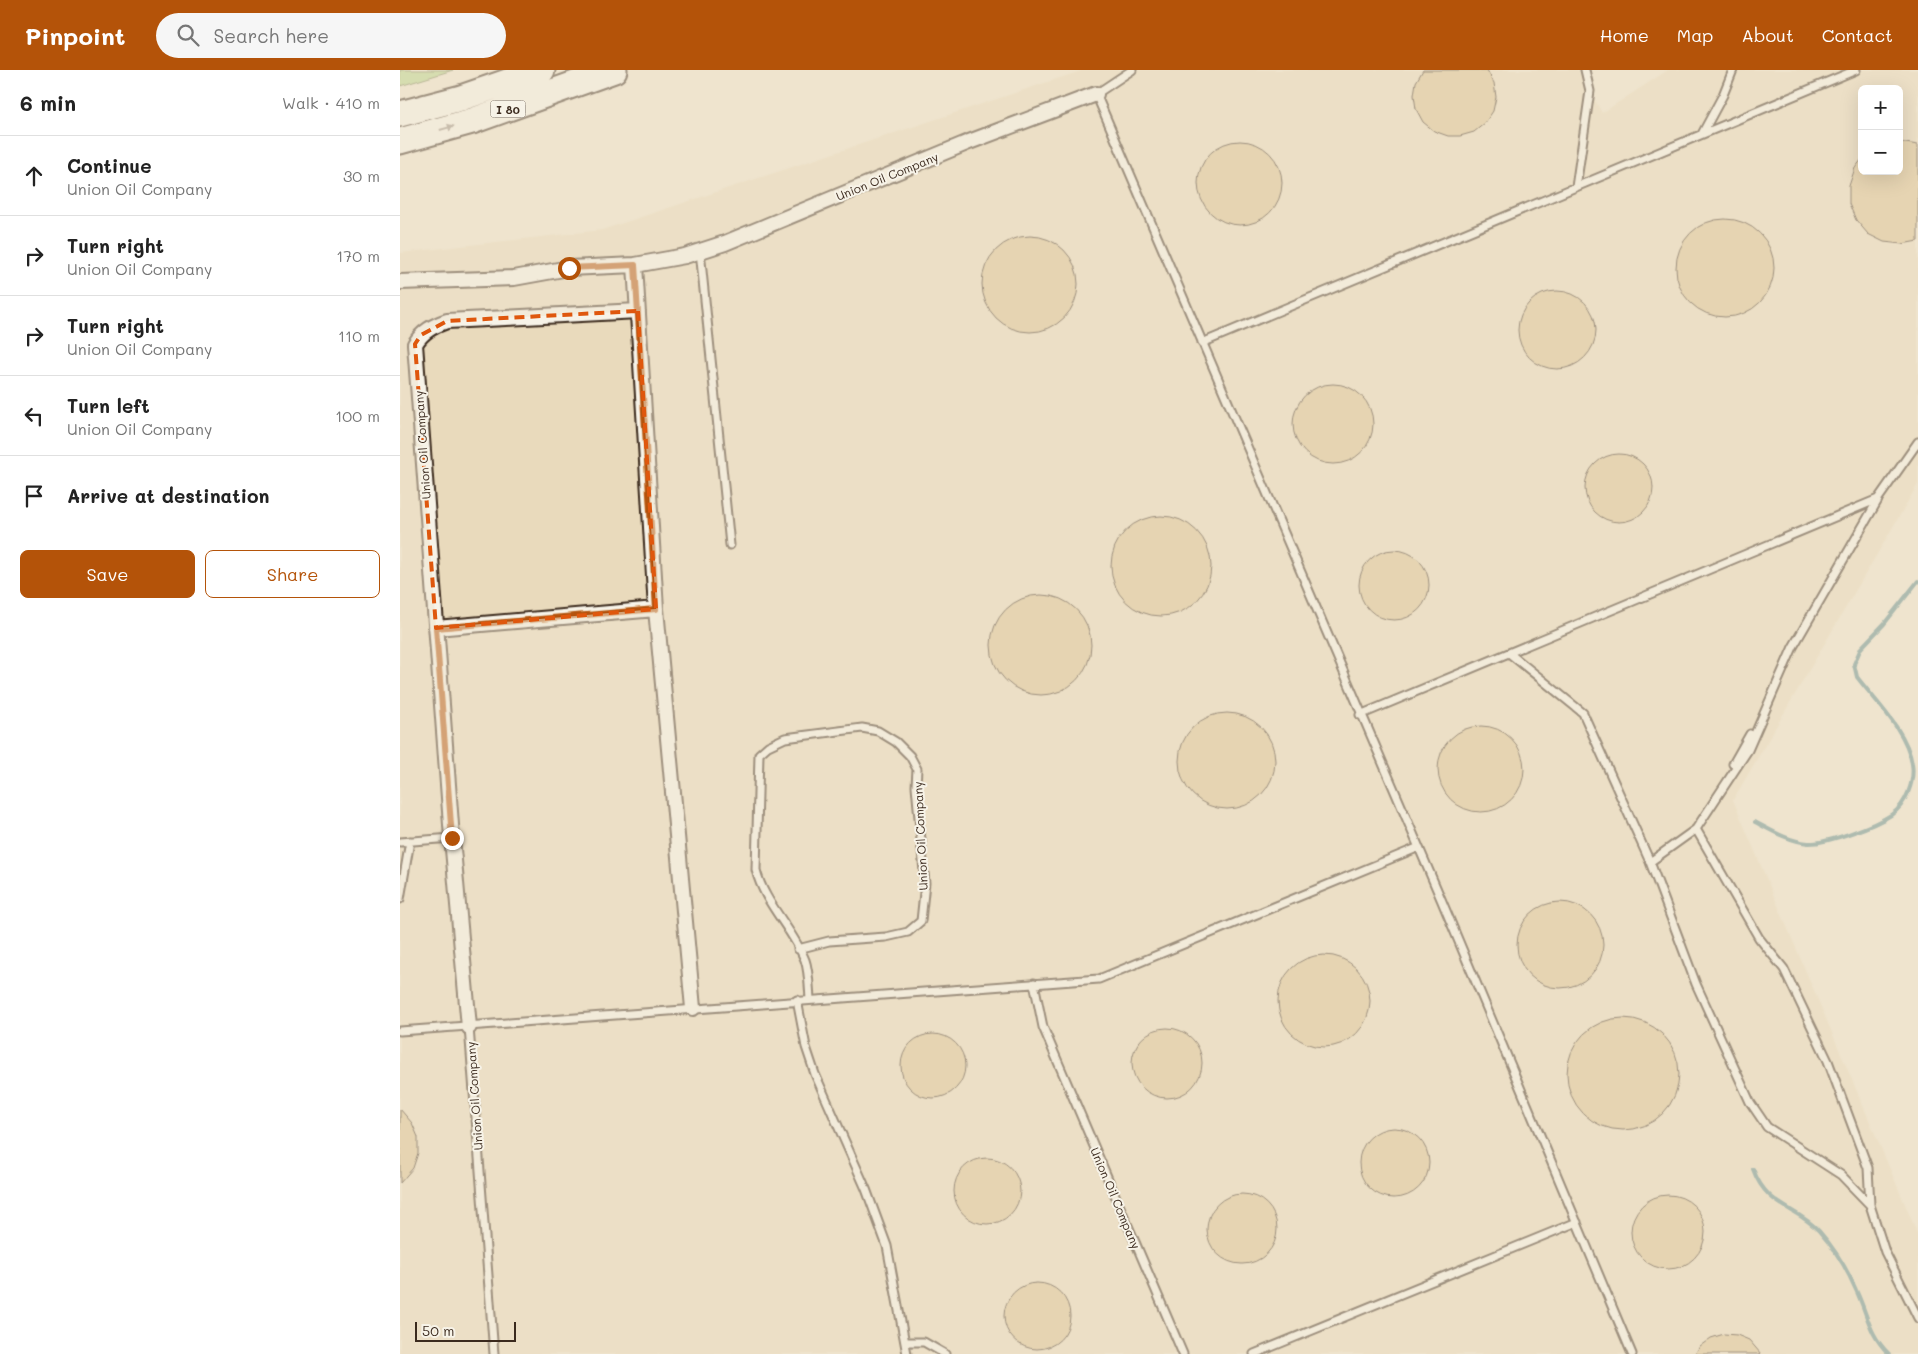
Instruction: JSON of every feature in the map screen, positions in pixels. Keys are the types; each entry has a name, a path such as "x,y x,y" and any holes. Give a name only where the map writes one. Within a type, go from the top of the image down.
{"highway":[{"name":"I 80","path":"400,114 461,98 542,70"},
{"name":"I 80","path":"400,141 472,121 614,70"}],"street":[{"name":"Union Oil Company","path":"400,282 514,278 569,268 635,265 700,251 725,243 970,142 1096,94"},
{"path":"635,265 656,609 693,1008"},
{"name":"Union Oil Company","path":"469,1027 452,838 415,344 421,335 432,327 447,321 638,311"},
{"path":"436,628 656,609"}],"lane":[{"name":"Union Oil Company","path":"1096,94 1132,70"},
{"path":"1576,187 1590,91 1584,70"},
{"path":"1702,134 1723,95 1733,70"},
{"path":"1202,343 1856,70"},
{"path":"1096,94 1632,1354"},
{"path":"700,251 730,544"},
{"path":"1650,862 1696,829 1760,716 1797,636 1878,499 1918,442"},
{"path":"1360,715 1878,499"},
{"path":"1509,654 1583,713 1650,862 1696,984 1750,1102 1767,1127 1841,1175 1870,1205"},
{"name":"Union Oil Company","path":"798,949 829,941 886,937 908,932 921,921 925,883 916,786 917,769 910,756 896,742 878,731 862,728 785,738 768,746 759,754 756,870 759,882 798,949 805,961 810,999"},
{"path":"1696,829 1759,938 1784,969 1828,1061 1868,1168 1870,1205 1885,1252 1918,1318"},
{"path":"400,842 452,838"},
{"path":"400,899 410,841"},
{"path":"400,1031 1099,979 1417,848"},
{"name":"Union Oil Company","path":"1034,984 1043,1027 1183,1354"},
{"path":"797,1000 806,1046 815,1074 866,1189 886,1246 907,1354"},
{"name":"Union Oil Company","path":"469,1027 494,1354"},
{"path":"1254,1354 1577,1222"},
{"path":"906,1342 924,1342 945,1354"}],"highlighted area":[{"path":"638,311 656,609 436,628 415,344 421,335 447,321"}],"shaded area":[{"path":"1084,70 1578,70 1602,113 1668,70 1918,70 1918,484 1733,800 1918,1235 1918,1354 400,1354 400,253 602,230"}],"green space":[{"path":"400,70 453,70 400,86"}],"building":[{"path":"1423,70 1487,70 1494,83 1496,97 1493,111 1485,123 1474,132 1460,136 1448,136 1434,131 1423,122 1416,109 1414,95 1416,82"},
{"path":"1240,141 1256,144 1270,153 1279,167 1282,183 1279,199 1270,213 1256,222 1240,225 1224,222 1210,213 1201,199 1198,183 1201,167 1210,153 1224,144"},
{"path":"1903,143 1918,145 1918,241 1902,244 1884,242 1868,234 1856,220 1849,204 1849,186 1858,164 1858,175 1903,175"},
{"path":"1725,219 1744,222 1760,233 1771,249 1774,268 1771,287 1760,303 1744,314 1725,317 1706,314 1690,303 1679,287 1676,268 1679,249 1690,233 1706,222"},
{"path":"1030,236 1048,240 1064,250 1074,266 1078,284 1074,302 1064,318 1048,328 1030,332 1012,328 996,318 986,302 982,284 986,266 996,250 1012,240"},
{"path":"1549,291 1565,291 1579,297 1590,308 1596,322 1596,338 1590,352 1579,363 1565,369 1549,369 1535,363 1524,352 1518,338 1518,322 1524,308 1535,297"},
{"path":"1333,384 1348,387 1361,396 1370,409 1373,424 1370,439 1361,452 1348,461 1333,464 1318,461 1305,452 1296,439 1293,424 1296,409 1305,396 1318,387"},
{"path":"1612,454 1626,454 1638,459 1648,469 1653,481 1653,495 1648,507 1638,517 1626,522 1612,522 1600,517 1590,507 1585,495 1585,481 1590,469 1600,459"},
{"path":"1161,516 1180,520 1196,531 1207,547 1211,566 1207,585 1196,601 1180,612 1161,616 1142,612 1126,601 1115,585 1111,566 1115,547 1126,531 1142,520"},
{"path":"1394,550 1413,556 1423,566 1429,585 1423,604 1413,614 1394,620 1375,614 1365,604 1359,585 1365,566 1375,556"},
{"path":"1041,595 1060,599 1077,609 1087,626 1091,645 1087,664 1077,681 1060,691 1041,695 1022,691 1005,681 995,664 991,645 995,626 1005,609 1022,599"},
{"path":"1227,713 1245,716 1261,727 1272,743 1275,761 1272,779 1261,795 1245,806 1227,809 1209,806 1193,795 1182,779 1179,761 1182,743 1193,727 1209,716"},
{"path":"1481,726 1497,730 1511,739 1520,753 1524,769 1520,785 1511,799 1497,808 1481,812 1465,808 1451,799 1442,785 1438,769 1442,753 1451,739 1465,730"},
{"path":"1560,902 1576,906 1590,915 1599,929 1603,945 1599,961 1590,975 1576,984 1560,988 1544,984 1530,975 1521,961 1517,945 1521,929 1530,915 1544,906"},
{"path":"1324,955 1342,959 1357,968 1366,983 1370,1001 1366,1019 1357,1034 1342,1043 1324,1047 1306,1043 1291,1034 1282,1019 1278,1001 1282,983 1291,968 1306,959"},
{"path":"1623,1018 1644,1022 1663,1034 1675,1053 1679,1074 1675,1095 1663,1114 1644,1126 1623,1130 1602,1126 1583,1114 1571,1095 1567,1074 1571,1053 1583,1034 1602,1022"},
{"path":"1174,1028 1187,1034 1196,1043 1200,1049 1202,1063 1200,1077 1192,1088 1181,1096 1160,1098 1153,1096 1142,1088 1134,1077 1132,1056 1134,1049 1142,1038 1153,1030"},
{"path":"927,1034 939,1034 956,1043 963,1054 965,1066 963,1078 956,1089 939,1098 927,1098 915,1093 906,1084 901,1072 901,1060 906,1048 915,1039"},
{"path":"400,1109 412,1123 418,1137 418,1153 413,1168 400,1183"},
{"path":"1394,1128 1407,1131 1419,1138 1426,1150 1429,1163 1426,1176 1419,1188 1407,1195 1394,1198 1381,1195 1369,1188 1362,1176 1359,1163 1362,1150 1369,1138 1381,1131"},
{"path":"981,1158 993,1158 1005,1163 1015,1173 1020,1185 1018,1204 1005,1219 993,1224 981,1224 969,1219 959,1209 954,1197 954,1185 959,1173 969,1163"},
{"path":"1242,1194 1261,1200 1271,1210 1277,1229 1271,1248 1261,1258 1242,1264 1223,1258 1213,1248 1207,1229 1213,1210 1223,1200"},
{"path":"1661,1195 1675,1195 1689,1201 1699,1211 1705,1225 1705,1239 1699,1253 1689,1263 1675,1269 1661,1269 1647,1263 1637,1253 1631,1239 1631,1225 1637,1211 1647,1201"},
{"path":"1037,1283 1050,1285 1060,1293 1068,1303 1070,1316 1068,1329 1060,1339 1050,1347 1037,1349 1024,1347 1014,1339 1006,1329 1004,1316 1006,1303 1014,1293 1024,1285"},
{"path":"1724,1334 1737,1335 1749,1340 1761,1354 1695,1354 1700,1346 1711,1338"}],"waterway":[{"path":"1755,822 1781,835 1808,843 1839,837 1874,824 1891,815 1901,805 1911,785 1913,771 1909,752 1890,718 1857,677 1854,664 1861,648 1884,624 1918,581"},
{"path":"1753,1169 1766,1192 1810,1223 1830,1244 1852,1282 1872,1331 1889,1354"}],"route":[{"path":"452,838 436,628 656,609 635,265 569,268"}]}
